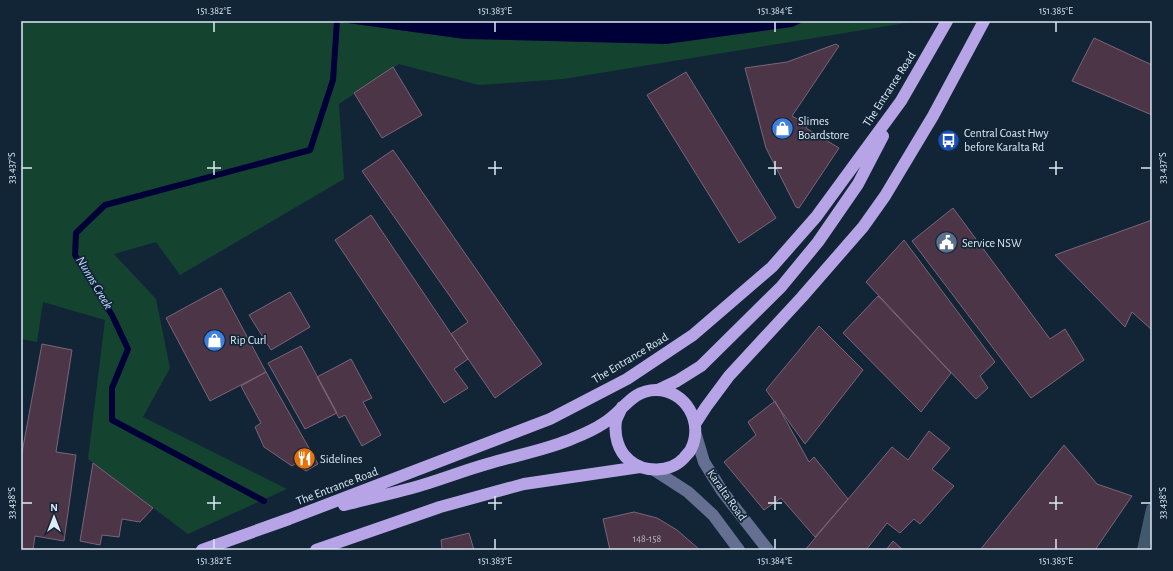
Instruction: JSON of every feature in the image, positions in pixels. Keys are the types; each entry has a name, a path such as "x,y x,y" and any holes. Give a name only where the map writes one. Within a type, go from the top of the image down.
{"highway":[{"name":"The Entrance Road","path":"202,550 289,519 550,419 627,379 694,335 772,268 816,217 901,101 947,21"},
{"path":"622,407 616,420 616,434 620,449 629,460 640,467 654,470 667,469 680,462 691,450 696,430 706,407 729,376 802,297 863,227 885,196 933,116 984,21"},
{"path":"658,390 677,381 701,366 781,287 818,242 858,184 901,101"},
{"path":"289,519 413,488 573,438 605,423 633,397 648,390 658,390 672,393 683,400 691,411 696,430"},
{"path":"316,550 440,507 524,484 640,467"}],"street":[{"name":"Karalta Road","path":"696,430 704,462 722,491 768,550"},
{"name":"Karalta Road","path":"654,470 688,492 713,514 739,550"},
{"path":"1143,550 1152,509"}],"green space":[{"path":"21,21 333,21 465,39 792,27 805,21 918,21 563,79 479,85 399,64 339,104 344,179 180,275 156,242 114,254 156,299 170,368 143,417 287,489 188,534 88,459 105,320 43,302 37,342 21,339"}],"shaded area":[{"path":"333,21 805,21 792,27 666,44 465,39"}],"building":[{"path":"1094,38 1152,65 1152,115 1072,81"},
{"path":"836,44 839,46 792,116 808,125 806,128 839,148 799,208 796,207 766,148 745,68 787,62"},
{"path":"393,67 422,115 382,138 354,93"},
{"path":"686,72 776,218 739,243 647,95"},
{"path":"393,150 542,364 495,398 451,334 468,322 362,171"},
{"path":"953,208 1050,339 1065,329 1084,360 1031,398 912,241"},
{"path":"371,215 468,359 454,369 468,388 444,403 335,240"},
{"path":"1152,220 1152,330 1132,312 1125,327 1055,255"},
{"path":"904,240 995,362 980,376 988,388 976,399 866,282"},
{"path":"221,288 266,372 210,401 166,318"},
{"path":"290,292 310,327 271,350 249,315"},
{"path":"878,296 951,373 921,412 843,333"},
{"path":"819,326 863,370 805,444 766,390"},
{"path":"42,344 72,350 56,452 76,455 64,541 35,536 33,550 21,550 21,458"},
{"path":"301,346 337,413 305,429 268,363"},
{"path":"351,359 372,398 363,402 381,435 362,446 345,415 339,418 317,377"},
{"path":"266,372 318,464 306,471 295,464 292,466 264,447 255,427 261,423 241,386"},
{"path":"775,401 809,462 814,457 848,499 815,537 781,498 764,510 724,462 756,435 748,422"},
{"path":"929,431 950,448 932,469 954,486 920,524 914,519 900,533 887,523 866,550 805,550 892,447 908,460"},
{"path":"1064,445 1097,484 1132,496 1095,550 980,550"},
{"path":"93,463 153,508 140,522 122,519 119,537 102,535 100,545 80,541"},
{"path":"634,512 657,518 677,530 700,550 610,550 603,519"},
{"path":"469,533 474,550 438,550 442,549 441,540"},
{"path":"893,541 903,550 886,550"}],"waterway":[{"name":"Nunns Creek","path":"264,501 112,420 112,388 128,349 112,315 75,255 76,233 105,205 310,150 333,80 337,21"}],"place":[{"name":"Slimes Boardstore","path":"783,128"},
{"name":"Central Coast Hwy before Karalta Rd","path":"949,140"},
{"name":"Service NSW","path":"947,243"},
{"name":"Rip Curl","path":"214,340"},
{"name":"Sidelines","path":"305,459"}]}
